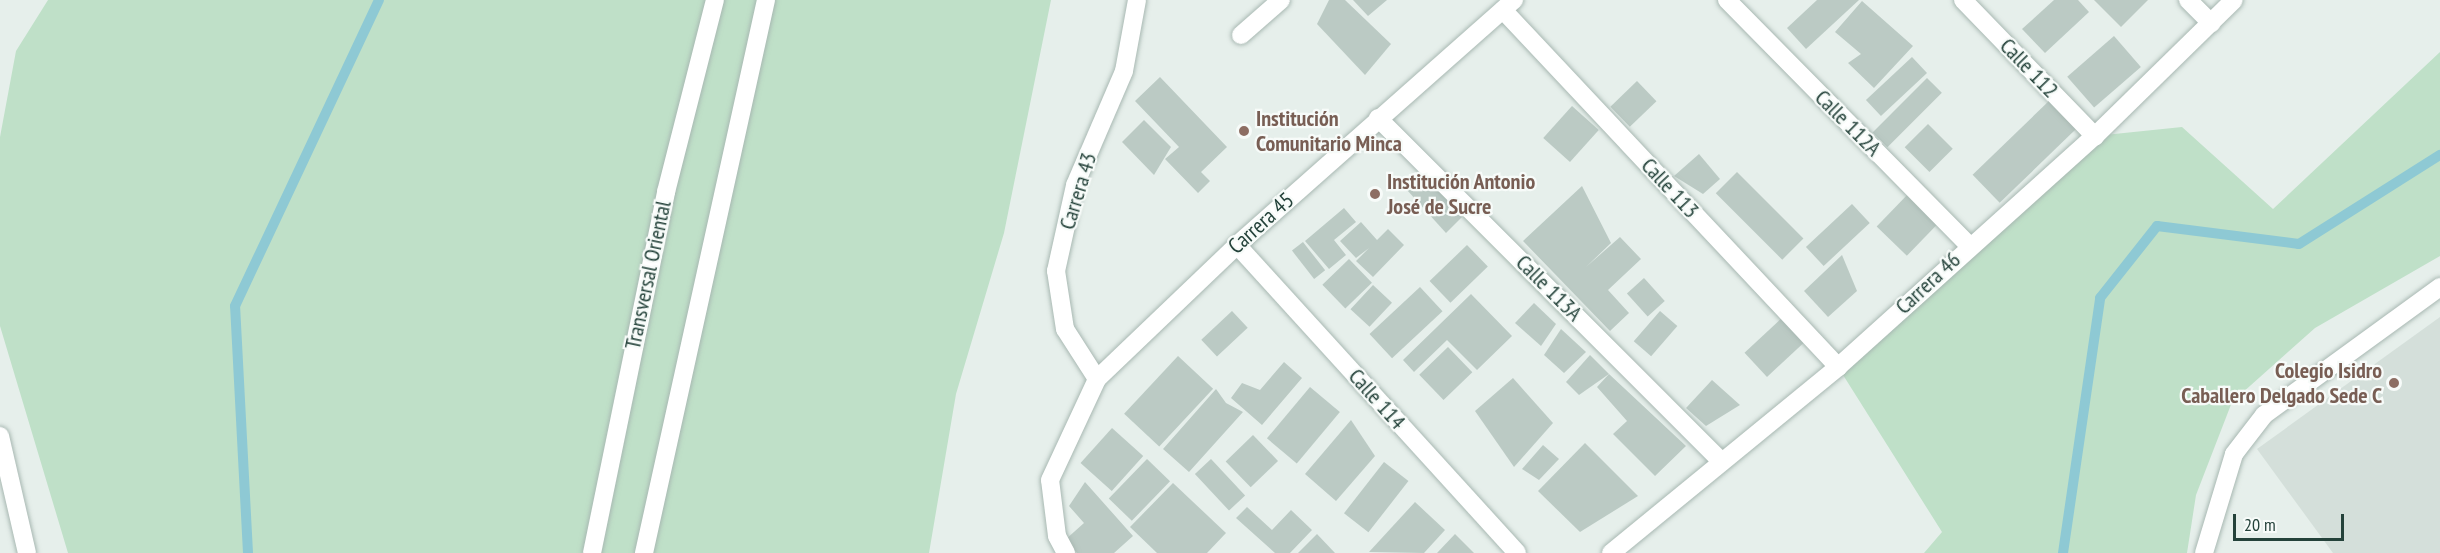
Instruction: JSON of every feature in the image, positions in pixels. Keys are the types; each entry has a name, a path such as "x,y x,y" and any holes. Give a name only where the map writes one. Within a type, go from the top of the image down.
{"street":[{"name":"Transversal Oriental","path":"592,553 666,192 715,0"},
{"path":"644,553 766,0"},
{"name":"Carrera 43","path":"1097,379 1065,329 1056,272 1076,185 1124,71 1137,0"},
{"path":"1241,35 1281,0"},
{"name":"Calle 112A","path":"1727,0 1969,245"},
{"name":"Calle 112","path":"1963,0 2095,136"},
{"path":"2188,0 2211,23"},
{"name":"Carrera 46","path":"1611,553 1719,459 1838,367 1969,245 2095,136 2234,0"},
{"name":"Carrera 45","path":"1066,553 1057,536 1050,480 1097,379 1237,245 1508,5"},
{"name":"Calle 113","path":"1508,5 1838,367"},
{"name":"Calle 113A","path":"1378,118 1719,459"},
{"name":"Calle 114","path":"1237,245 1517,553"},
{"path":"2204,553 2234,454 2264,415 2440,287"},
{"path":"0,436 27,553"}],"shaded area":[{"name":"Colegio Isidro Caballero Delgado Sede C","path":"2440,317 2440,553 2333,553 2257,449"}],"green space":[{"path":"48,0 1051,0 1004,233 956,394 929,553 68,553 0,326 0,137 16,51"},
{"path":"2440,52 2440,256 2315,328 2232,402 2196,495 2187,553 1924,553 1942,532 1838,367 2095,136 2182,127 2273,209"}],"building":[{"path":"1329,0 1345,0 1391,44 1365,75 1317,24"},
{"path":"1353,0 1387,0 1368,16"},
{"path":"1817,0 1859,0 1806,49 1787,28"},
{"path":"2054,0 2078,0 2089,12 2045,53 2022,29"},
{"path":"2094,0 2148,0 2121,27"},
{"path":"1862,1 1913,46 1874,88 1848,63 1861,54 1835,32"},
{"path":"2114,36 2141,67 2094,108 2067,77"},
{"path":"1912,57 1927,73 1881,116 1866,100"},
{"path":"1160,77 1227,147 1201,172 1210,181 1198,193 1165,159 1179,147 1135,101"},
{"path":"1927,78 1942,93 1887,147 1873,132"},
{"path":"1637,81 1656,101 1630,127 1610,107"},
{"path":"2051,99 2078,127 2000,203 1973,175"},
{"path":"1572,106 1599,130 1570,162 1543,138"},
{"path":"1144,120 1171,147 1154,175 1122,142"},
{"path":"1928,124 1953,149 1929,172 1905,147"},
{"path":"1699,154 1720,179 1703,194 1674,176"},
{"path":"1737,172 1803,238 1782,260 1716,193"},
{"path":"1423,177 1464,215 1446,233 1407,190"},
{"path":"1582,186 1611,243 1586,267 1620,237 1641,259 1608,290 1629,313 1610,331 1523,241"},
{"path":"1910,192 1940,221 1907,256 1877,227"},
{"path":"1852,204 1870,223 1824,266 1806,247"},
{"path":"1344,208 1356,222 1334,240 1346,255 1329,269 1305,241"},
{"path":"1361,222 1377,240 1388,229 1404,245 1373,277 1356,261 1369,248 1356,258 1340,241"},
{"path":"1303,242 1325,270 1314,279 1292,251"},
{"path":"1467,245 1488,267 1450,303 1430,281"},
{"path":"1842,255 1857,291 1828,317 1804,291"},
{"path":"1349,259 1372,283 1345,308 1322,285"},
{"path":"1644,278 1665,301 1648,316 1627,293"},
{"path":"1373,285 1392,303 1370,327 1350,309"},
{"path":"1420,287 1443,311 1392,358 1370,334"},
{"path":"1471,294 1512,336 1477,370 1447,340 1414,372 1403,360"},
{"path":"1534,303 1556,324 1541,346 1515,323"},
{"path":"1232,311 1248,328 1217,356 1201,340"},
{"path":"1660,311 1677,326 1651,356 1634,341"},
{"path":"1784,316 1807,340 1767,377 1745,353"},
{"path":"1561,329 1586,352 1564,373 1544,355"},
{"path":"1448,347 1472,372 1444,400 1419,375"},
{"path":"1590,355 1609,374 1579,395 1566,382"},
{"path":"1178,356 1213,389 1159,447 1124,414"},
{"path":"1284,362 1302,378 1262,425 1231,398 1242,383 1260,390"},
{"path":"1609,374 1686,446 1655,476 1613,434 1627,421 1597,387"},
{"path":"1513,378 1553,423 1514,467 1475,411"},
{"path":"1712,380 1740,405 1706,426 1686,408"},
{"path":"1310,387 1340,412 1297,463 1267,438"},
{"path":"1216,389 1226,403 1243,412 1189,472 1163,449"},
{"path":"1351,420 1375,456 1336,501 1305,474"},
{"path":"1112,428 1143,456 1112,491 1081,463"},
{"path":"1253,435 1278,461 1251,487 1226,461"},
{"path":"1585,443 1638,496 1580,532 1538,491"},
{"path":"1543,445 1559,459 1539,480 1522,469"},
{"path":"1147,459 1170,481 1132,521 1109,499"},
{"path":"1211,459 1245,496 1229,511 1195,474"},
{"path":"1384,462 1408,481 1368,532 1344,513"},
{"path":"1085,482 1133,536 1114,553 1077,553 1065,540 1084,523 1069,506"},
{"path":"1173,483 1226,533 1207,553 1157,553 1130,527"},
{"path":"1415,502 1445,530 1424,553 1369,552"},
{"path":"1247,507 1272,530 1291,510 1312,530 1290,553 1275,553 1236,518"},
{"path":"1317,534 1335,553 1298,553"},
{"path":"1455,534 1474,553 1437,553"}],"waterway":[{"path":"248,553 235,306 379,0"},
{"path":"2063,553 2100,298 2157,226 2299,244 2440,155"}],"place":[{"name":"Institución Comunitario Minca","path":"1244,131"},
{"name":"Institución Antonio José de Sucre","path":"1375,194"},
{"name":"Colegio Isidro Caballero Delgado Sede C","path":"2394,383"}]}
